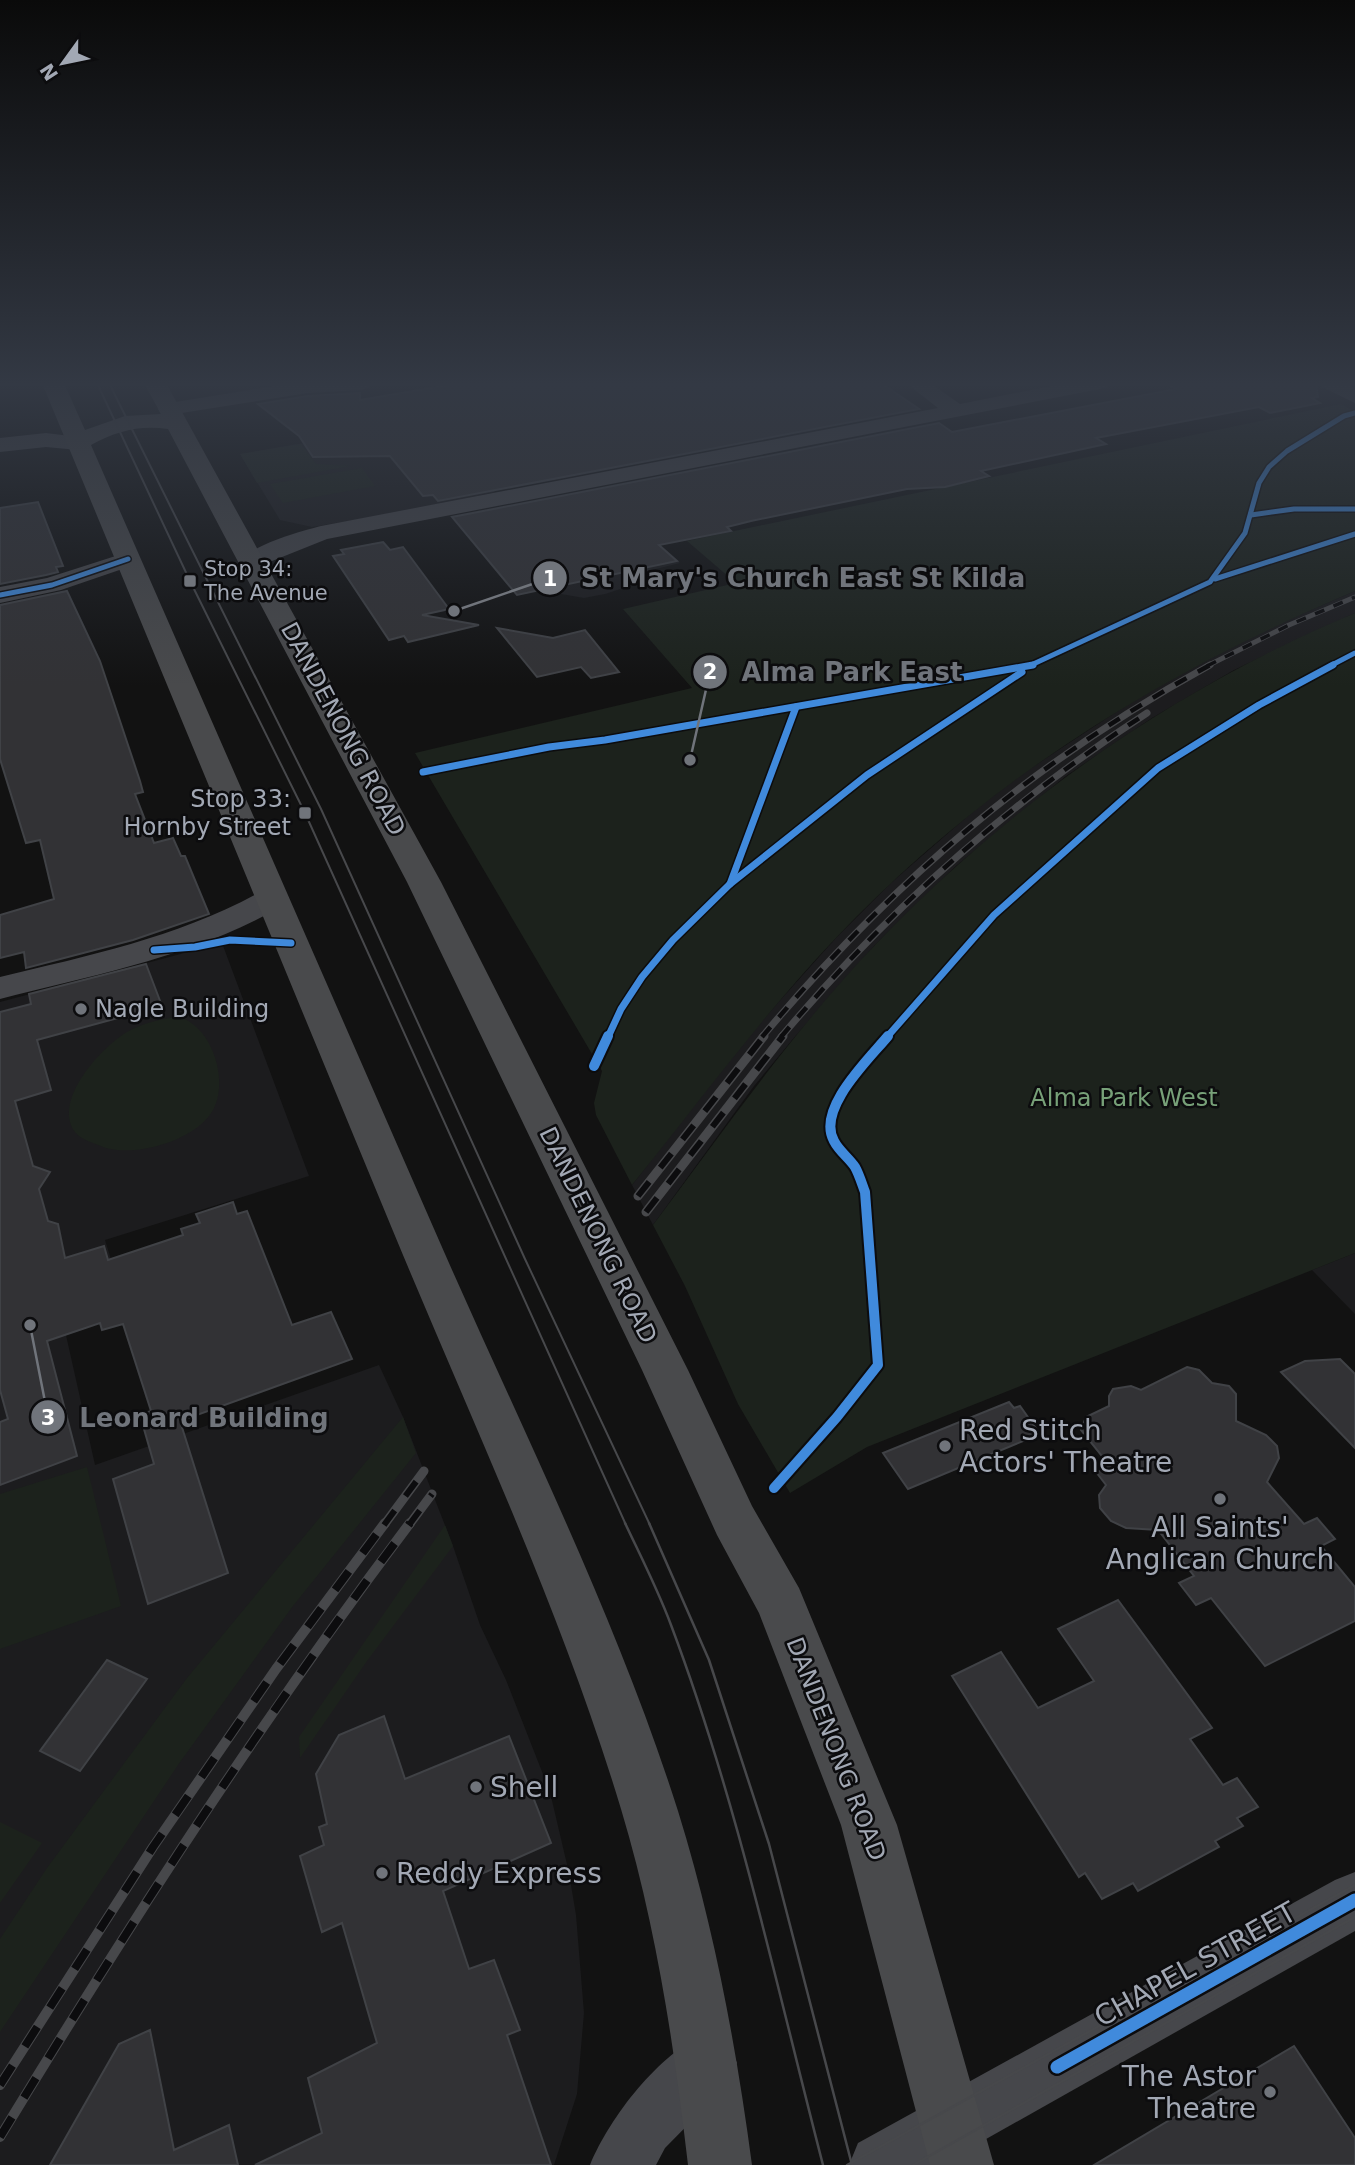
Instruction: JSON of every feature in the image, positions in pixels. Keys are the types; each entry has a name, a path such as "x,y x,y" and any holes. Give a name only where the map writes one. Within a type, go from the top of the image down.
{"highway":[{"path":"95,484 461,1341 577,1605 649,1809 682,1931 707,2063 720,2165"},
{"name":"DANDENONG ROAD","path":"210,484 430,894 635,1311 734,1520 781,1604 869,1825 957,2145"}],"street":[{"path":"246,550 272,551 321,533 576,484"},
{"path":"0,595 132,569"},
{"path":"0,988 153,950 224,925 272,898"},
{"name":"CHAPEL STREET","path":"880,2165 957,2145 1355,1900"},
{"path":"621,2165 644,2127 707,2063"}],"shaded area":[{"path":"258,484 489,484 495,492 410,511 312,527 280,520"},
{"path":"671,556 680,563 648,571 644,581 605,594 584,598 561,594 552,588 544,589"},
{"path":"1355,591 1355,613 1234,670 1152,718 1066,776 956,866 875,945 793,1039 754,1086 653,1225 632,1185 727,1062 775,1006 835,939 892,882 977,808 1025,772 1154,687 1271,627"},
{"path":"222,943 309,1176 105,1240 125,1304 64,1326 95,1465 379,1365 403,1417 453,1546 480,1625 506,1680 550,1792 569,1873 576,1915 584,2013 577,2094 554,2165 0,2165 0,1002"},
{"path":"1355,1253 1355,1314 1312,1270"}],"green space":[{"path":"270,484 375,486 283,503"},
{"path":"959,484 1355,484 1355,591 1211,659 1142,697 1012,782 951,831 891,883 807,969 632,1185 596,1115 594,1103 602,1071 415,753 692,688 623,609 736,583 687,541"},
{"name":"Alma Park West","path":"1355,613 1355,1253 867,1447 790,1493 738,1404 685,1286 653,1225 760,1081 816,1011 876,944 928,892 983,843 1099,754 1160,714 1288,643"},
{"path":"178,1017 200,1030 214,1055 218,1070 218,1098 205,1121 179,1138 131,1150 103,1147 78,1135 70,1119 70,1105 75,1090 93,1062 127,1032 152,1022"},
{"path":"403,1417 416,1453 293,1606 178,1765 0,2032 0,1939 47,1868 187,1678"},
{"path":"87,1467 121,1606 0,1649 0,1494"},
{"path":"445,1525 453,1546 367,1661 300,1758 299,1737"},
{"path":"0,1822 42,1843 0,1903"}],"building":[{"path":"413,484 527,484 438,501 433,495 423,496"},
{"path":"623,484 957,484 907,489 727,527 731,531 659,545 677,561 517,595 452,517"},
{"path":"38,502 63,566 56,567 58,572 0,584 0,508"},
{"path":"383,542 390,550 403,547 449,609 422,615 479,625 408,642 404,636 389,640 333,556 344,554 341,550"},
{"path":"67,591 100,661 143,792 135,794 154,843 173,838 181,856 185,856 209,914 133,940 26,968 24,952 0,958 0,915 54,899 40,840 26,843 0,759 0,605"},
{"path":"497,628 553,638 585,630 619,672 591,678 581,667 537,677"},
{"path":"146,964 162,1006 37,1040 51,1090 15,1101 33,1166 50,1172 39,1189 48,1221 58,1224 65,1258 104,1246 108,1260 183,1235 181,1229 200,1223 196,1214 233,1202 237,1214 247,1211 292,1325 331,1312 352,1359 180,1421 228,1573 148,1604 113,1479 154,1464 140,1415 151,1411 123,1324 102,1330 100,1323 47,1341 77,1456 0,1485 0,1422 8,1419 0,1390 0,1012 31,1004 29,994"},
{"path":"1340,1359 1355,1374 1355,1448 1281,1372 1305,1361"},
{"path":"1187,1367 1199,1370 1212,1383 1229,1386 1236,1394 1236,1421 1266,1435 1277,1446 1279,1458 1267,1482 1304,1524 1317,1518 1335,1539 1321,1546 1355,1587 1355,1621 1265,1666 1211,1598 1196,1605 1179,1583 1194,1576 1158,1530 1126,1528 1111,1521 1100,1508 1099,1495 1106,1485 1096,1472 1110,1466 1081,1430 1086,1417 1109,1406 1109,1396 1113,1389 1131,1386 1141,1390"},
{"path":"1009,1402 1014,1408 1020,1406 1040,1434 908,1489 883,1453"},
{"path":"1118,1600 1212,1728 1190,1739 1223,1785 1237,1778 1258,1807 1237,1818 1243,1826 1215,1841 1219,1847 1138,1891 1133,1883 1102,1899 1085,1873 1079,1877 952,1676 1001,1652 1038,1708 1094,1681 1058,1629"},
{"path":"107,1660 147,1679 80,1771 40,1751"},
{"path":"384,1716 405,1779 509,1736 551,1843 443,1891 469,1969 494,1960 520,2030 507,2035 551,2165 255,2165 322,2133 308,2078 377,2043 342,1923 322,1932 300,1856 324,1845 319,1827 327,1824 316,1774 339,1735"},
{"path":"150,2030 174,2150 229,2125 238,2165 50,2165 119,2044"},
{"name":"The Astor Theatre","path":"1294,2046 1355,2138 1355,2165 1094,2165"}],"tram line":[{"path":"144,484 305,813 626,1525"},
{"path":"159,484 321,809 525,1259 650,1525"},
{"path":"625,1523 666,1612 716,1758 754,1893 823,2165"},
{"path":"649,1523 709,1660 769,1844 851,2163"},
{"path":"851,2163 1355,1885"},
{"path":"1300,1940 1352,1893"},
{"path":"913,2165 1355,1917"},
{"path":"847,2165 851,2163"}],"railway":[{"path":"1207,666 1289,625 1355,597"},
{"path":"762,1037 862,927 968,829 1083,743 1210,665"},
{"path":"781,1037 864,945 952,861 1046,784 1147,713"},
{"path":"638,1196 764,1036"},
{"path":"646,1212 783,1036"},
{"path":"384,1525 424,1471"},
{"path":"409,1525 432,1494"},
{"path":"0,2085 153,1847 276,1669 385,1523"},
{"path":"0,2137 197,1825 301,1672 410,1523"}],"cycle path":[{"path":"423,772 549,747 605,740 1028,667 1210,582 1245,533 1259,484"},
{"path":"1251,515 1294,509 1355,509"},
{"path":"1215,579 1355,534"},
{"path":"0,595 52,585 128,559"},
{"path":"774,1488 837,1417 878,1365 865,1192 855,1167 834,1142 830,1131 830,1118 835,1105 853,1078 944,969 994,915 1158,768 1259,705 1355,653"},
{"path":"730,884 867,775 1022,672"},
{"path":"594,1066 621,1009 642,977 673,940 730,884 796,707"},
{"path":"154,950 195,947 230,940 291,943"},
{"path":"1057,2067 1355,1900"}],"place":[{"name":"Stop 34: The Avenue","path":"190,581"},
{"name":"St Mary's Church East St Kilda","path":"454,611"},
{"name":"Alma Park East","path":"690,760"},
{"name":"Stop 33: Hornby Street","path":"305,813"},
{"name":"Nagle Building","path":"81,1009"},
{"name":"Leonard Building","path":"30,1325"},
{"name":"Red Stitch Actors' Theatre","path":"945,1446"},
{"name":"All Saints' Anglican Church","path":"1220,1499"},
{"name":"Shell","path":"476,1787"},
{"name":"Reddy Express","path":"382,1873"},
{"name":"The Astor Theatre","path":"1270,2092"}]}
